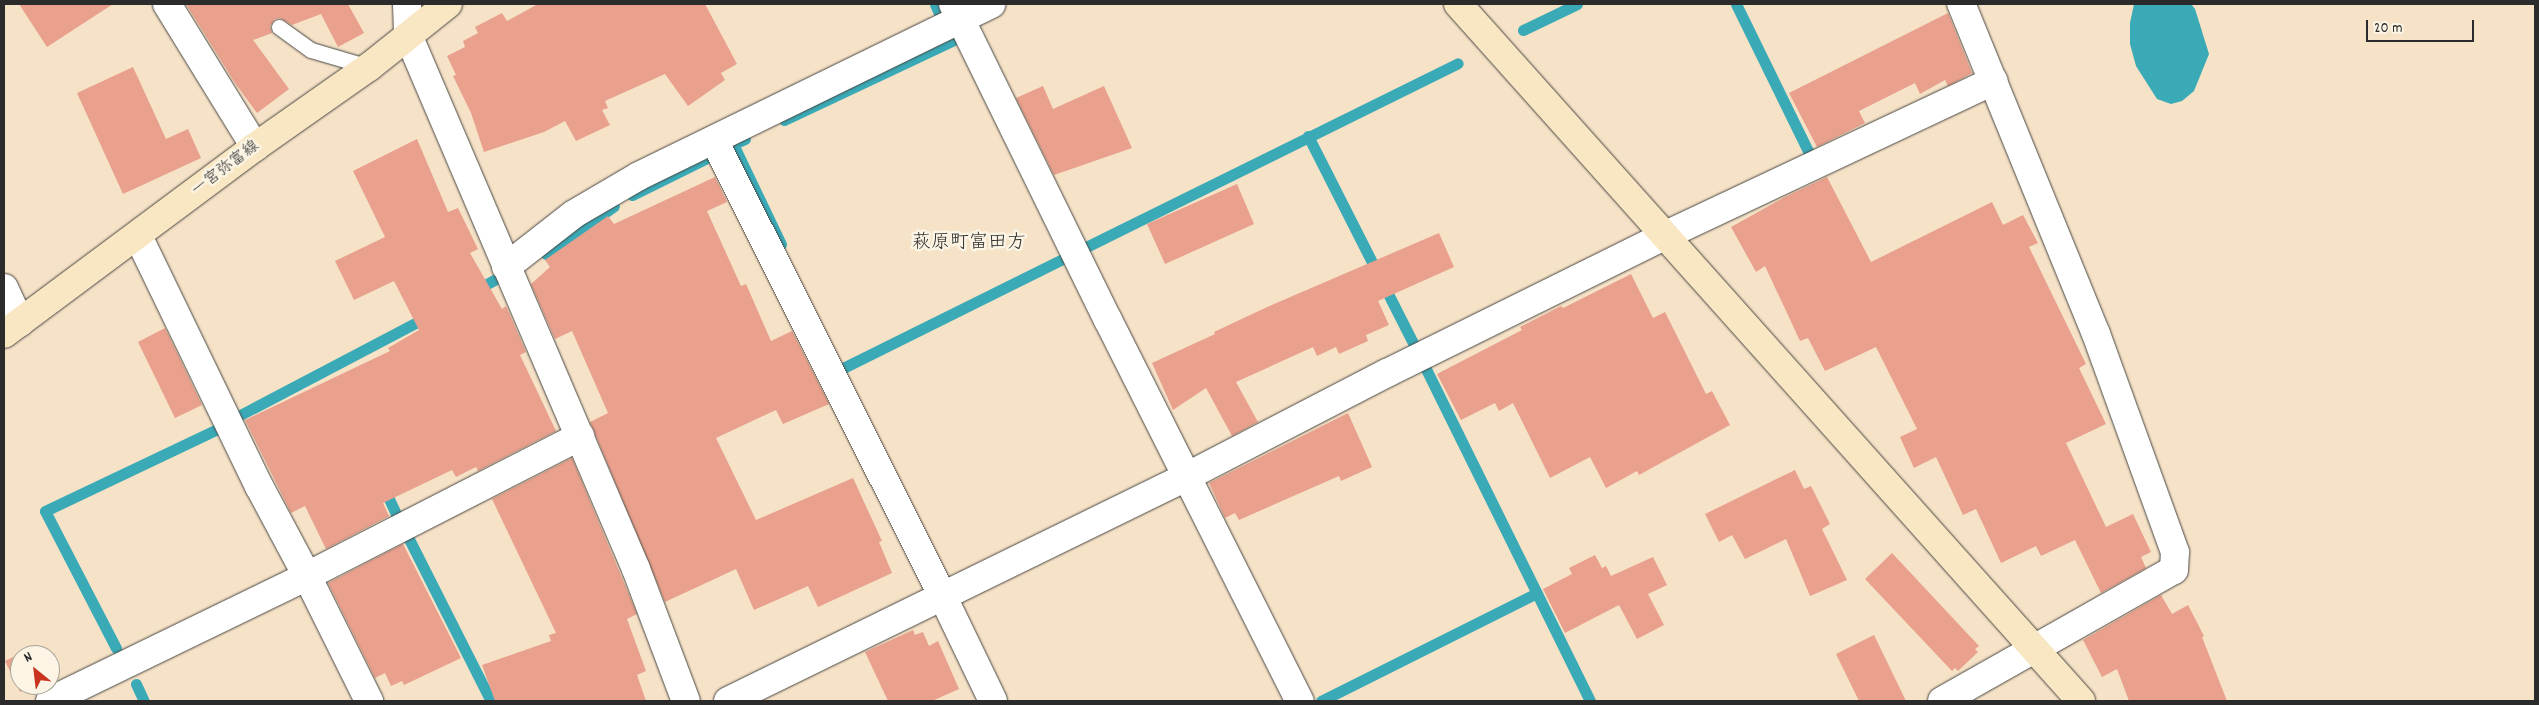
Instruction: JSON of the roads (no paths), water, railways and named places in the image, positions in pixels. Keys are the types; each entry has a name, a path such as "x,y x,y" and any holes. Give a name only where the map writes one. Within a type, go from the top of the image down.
{"street":[{"path":"167,4 255,147"},
{"path":"407,4 408,35 636,569 686,701"},
{"name":"一宮弥富線","path":"12,328 255,147 369,67 448,4"},
{"path":"506,268 574,214 639,176 714,140 957,12 991,4"},
{"path":"1458,4 2081,701"},
{"path":"1942,701 2174,570 2175,552 2096,334 1961,4"},
{"path":"957,12 1099,302 1300,701"},
{"path":"728,701 1188,476 1387,373 1666,235 1994,81"},
{"path":"714,140 943,597 993,701"},
{"path":"138,236 259,486 307,576 369,701"},
{"path":"4,288 12,328"},
{"path":"50,701 307,576 580,436"}],"lane":[{"path":"279,27 311,50 369,67"}],"water":[{"path":"2134,4 2191,4 2195,9 2209,54 2194,91 2182,101 2171,104 2157,99 2136,66 2130,44 2130,23"}],"waterway":[{"path":"935,4 938,11"},
{"path":"1523,30 1577,4"},
{"path":"1736,4 1812,159"},
{"path":"784,120 952,41"},
{"path":"1082,249 1458,63"},
{"path":"1308,136 1415,347"},
{"path":"745,139 733,144 781,244"},
{"path":"632,195 711,156"},
{"path":"546,254 614,206"},
{"path":"841,369 1061,260"},
{"path":"476,290 494,280"},
{"path":"242,414 429,316"},
{"path":"1426,369 1590,701"},
{"path":"116,648 45,511 218,429"},
{"path":"383,486 396,514"},
{"path":"407,535 491,701"},
{"path":"1321,701 1537,593"},
{"path":"136,684 144,701"}],"district":[{"name":"萩原町富田方","path":"969,244"}]}
